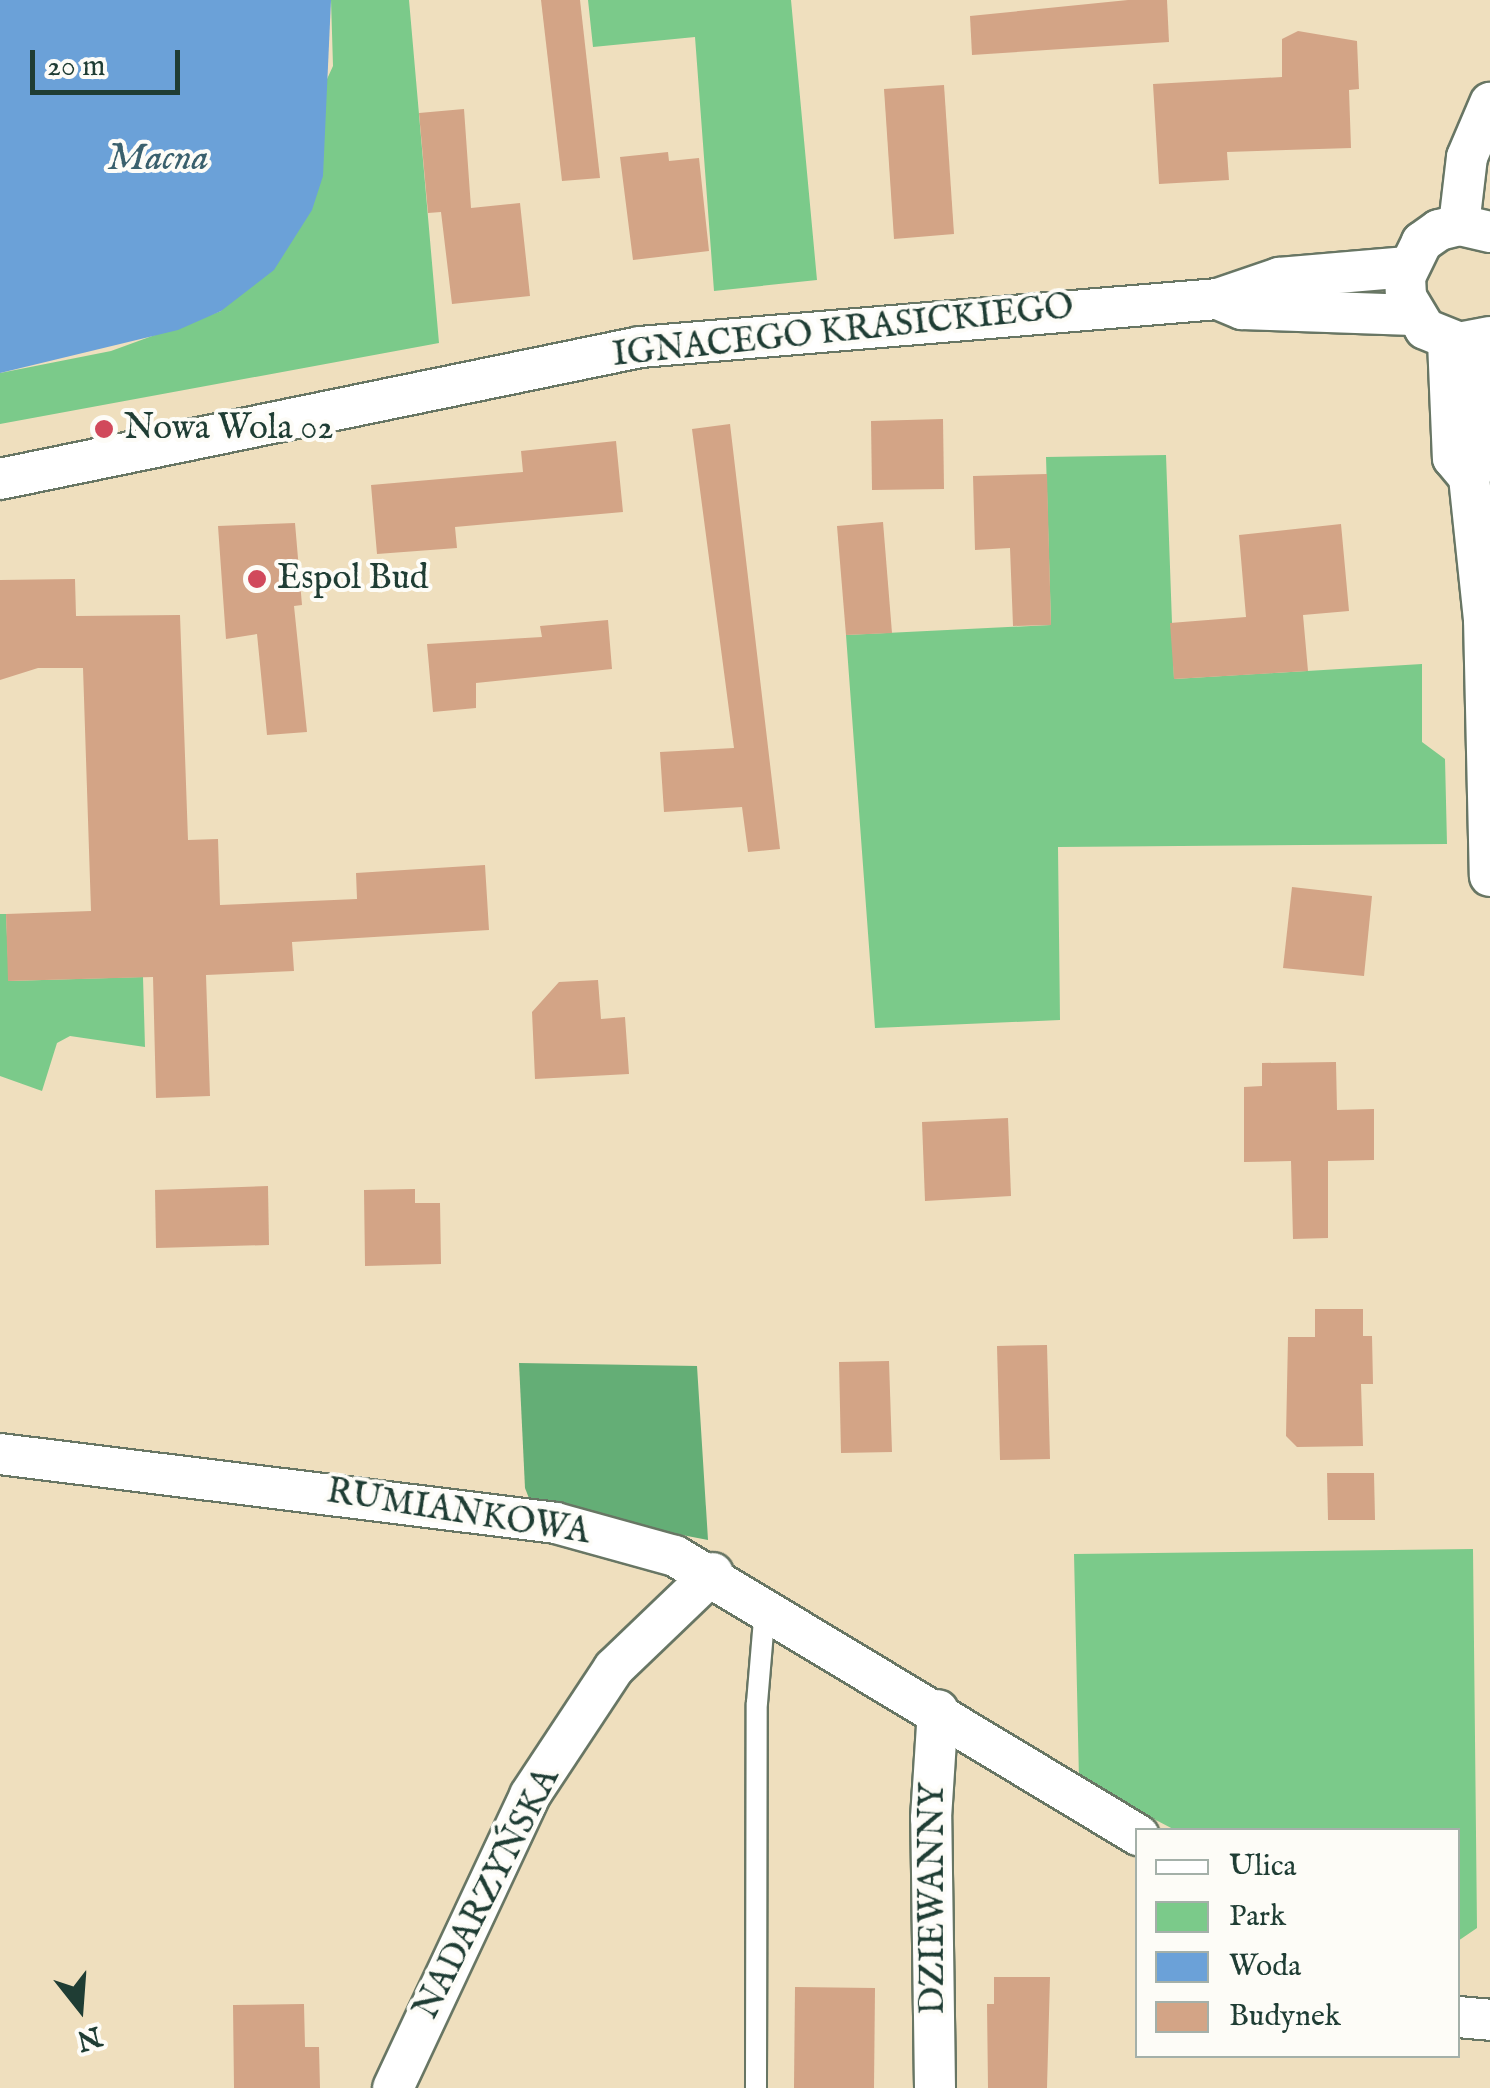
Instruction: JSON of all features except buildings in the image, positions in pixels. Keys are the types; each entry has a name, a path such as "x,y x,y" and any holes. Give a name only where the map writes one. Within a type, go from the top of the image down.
{"street":[{"path":"1490,103 1467,157 1474,229 1422,242 1408,267 1406,297 1413,315 1475,339 1453,458 1469,477 1484,619 1490,876"},
{"name":"IGNACEGO KRASICKIEGO","path":"0,479 640,347 1218,299 1279,278 1408,267"},
{"name":"IGNACEGO KRASICKIEGO","path":"1218,299 1242,309 1413,315"},
{"name":"RUMIANKOWA","path":"0,1454 556,1523 713,1573 1135,1833"},
{"name":"NADARZYŃSKA","path":"393,2088 530,1795 614,1668 713,1573"},
{"name":"DZIEWANNY","path":"935,2088 932,1818 938,1710"},
{"path":"1460,2017 1490,2020"}],"lane":[{"path":"756,2088 757,1703 765,1605"}],"green space":[{"path":"331,0 409,0 439,343 0,424 0,373 111,351 221,311 333,66"},
{"path":"588,0 791,0 817,280 714,291 695,37 593,47"},
{"path":"1166,455 1174,679 1422,664 1422,742 1445,759 1447,844 1058,847 1060,1020 875,1028 846,635 1051,625 1046,457"},
{"path":"0,914 6,914 9,981 143,977 145,1047 70,1036 57,1043 42,1091 0,1076"},
{"path":"519,1363 697,1366 708,1540 532,1506 525,1488"},
{"path":"1473,1549 1477,1928 1460,1940 1460,1828 1171,1828 1079,1780 1074,1554"}],"water":[{"name":"Macna","path":"0,0 331,0 323,176 312,210 274,270 221,311 178,330 0,373"}],"place":[{"name":"Nowa Wola 02","path":"104,429"},
{"name":"Espol Bud","path":"257,579"}]}
